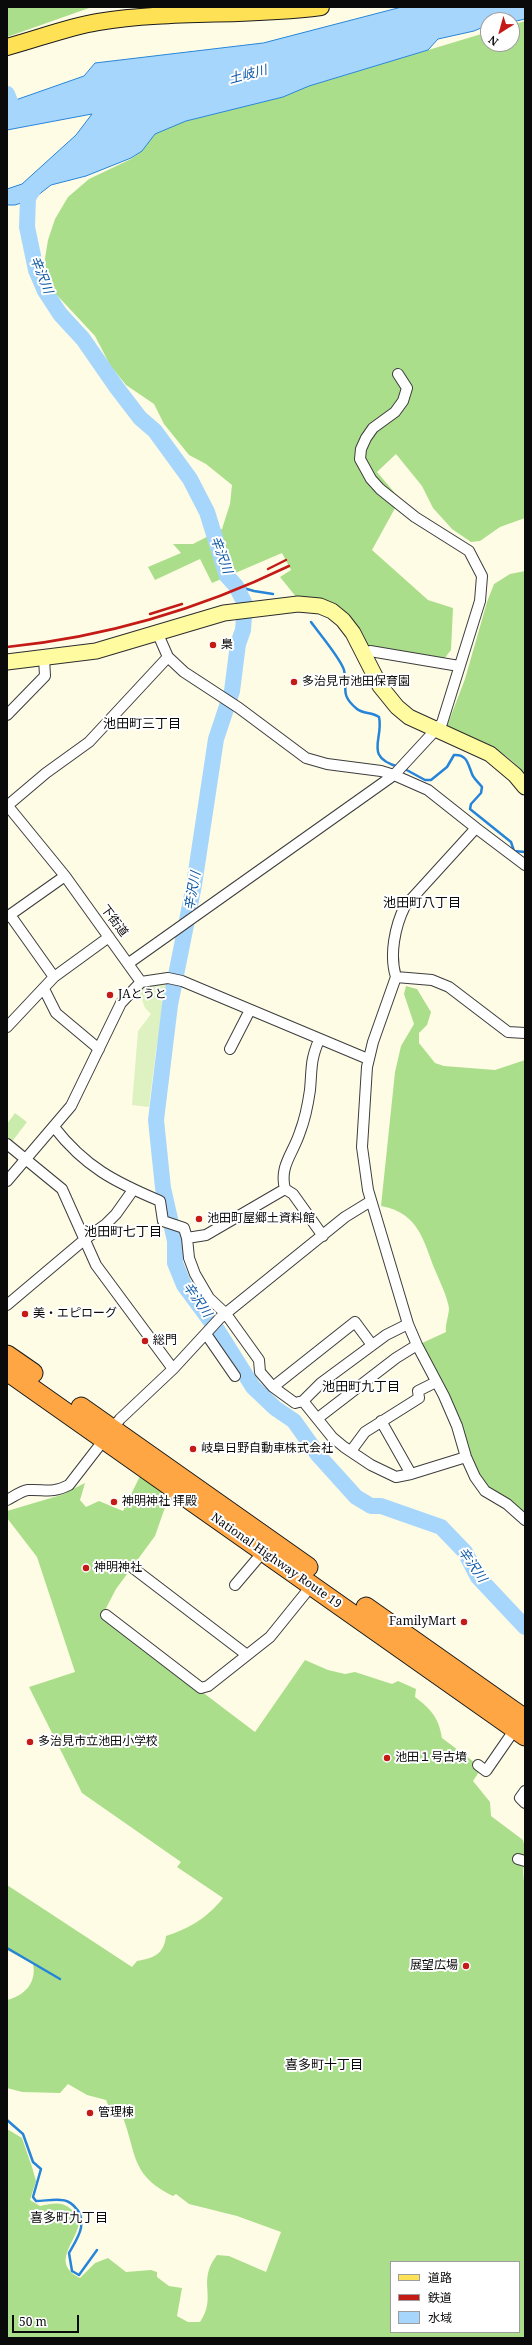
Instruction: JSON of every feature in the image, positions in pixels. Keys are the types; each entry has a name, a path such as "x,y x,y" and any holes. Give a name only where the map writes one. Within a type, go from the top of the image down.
{"highway":[{"name":"National Highway Route 19","path":"8,1359 263,1552 522,1728"},
{"name":"National Highway Route 19","path":"108,1434 522,1728"}],"main road":[{"path":"7,47 97,22 126,18 264,13 320,7"}],"street":[{"path":"129,963 399,770 437,730 444,715 482,589 482,576 474,558 469,551 415,517 380,489 371,479 360,459 361,449 373,428 395,412 403,401 407,388 398,374"},
{"path":"7,662 96,651 224,613 298,604 320,606 332,611 343,620 353,633 380,686 397,707 409,717 490,754 515,775 525,787"},
{"path":"158,632 168,657 184,672 235,706 306,758 327,764 381,771 399,770 428,790 525,866"},
{"path":"363,654 370,651 459,666"},
{"path":"7,806 46,773 89,742 168,657"},
{"path":"7,715 46,676 44,658"},
{"name":"下街道","path":"7,806 65,876 129,963 141,982"},
{"path":"476,828 405,906 397,921 393,968 396,977 368,1059 362,1147 370,1201 400,1290 408,1324 417,1346 444,1396 457,1426 466,1457 475,1477 485,1491 507,1504 525,1520"},
{"path":"54,977 8,916 65,876"},
{"path":"7,1027 54,977 109,937"},
{"path":"396,977 432,980 449,987 508,1032 525,1033"},
{"path":"7,1181 71,1106 121,1003 141,982 168,978 188,983 319,1040 368,1059"},
{"path":"44,988 56,1013 99,1049"},
{"path":"230,1049 250,1010"},
{"path":"285,1189 283,1171 291,1156 306,1112 310,1090 311,1060 319,1040"},
{"path":"54,1127 82,1159 106,1175 133,1190 160,1202 165,1221 184,1228 195,1274 210,1298 259,1360 260,1372 273,1387 295,1403 303,1401 321,1383 386,1335 408,1324"},
{"path":"7,1144 62,1189 96,1265 173,1368"},
{"path":"285,1189 293,1194 323,1236"},
{"path":"187,1238 206,1236 285,1189"},
{"path":"7,1305 116,1214 133,1190"},
{"path":"7,1500 27,1490 45,1492 60,1489 69,1485 108,1434 223,1316 345,1217 370,1201"},
{"path":"273,1387 355,1322 372,1345"},
{"path":"206,1333 235,1376"},
{"path":"318,1418 396,1358 417,1346"},
{"path":"352,1451 365,1432 419,1398 418,1392 436,1382"},
{"path":"303,1401 332,1437 371,1465 396,1477 411,1474 466,1457"},
{"path":"381,1421 411,1474"},
{"path":"235,1585 263,1552"},
{"path":"133,1568 247,1655"},
{"path":"106,1614 201,1688 208,1686 270,1637 312,1586"},
{"path":"478,1765 486,1771 522,1728"},
{"path":"525,1791 520,1798 525,1803"}],"green space":[{"path":"7,7 92,7 7,37"},
{"path":"525,21 525,518 500,527 480,541 471,542 452,529 433,508 422,486 396,454 377,472 400,499 372,550 428,600 453,608 451,650 440,664 370,651 358,627 297,598 280,577 291,570 282,553 212,583 200,559 155,580 148,567 181,553 173,544 193,544 222,529 230,504 232,485 206,464 189,455 164,424 154,404 126,385 110,365 95,336 54,292 46,272 45,258 48,240 55,219 68,197 89,179 131,159 142,151 155,134 186,121 283,97 309,86 480,34 480,52 520,52 520,23"},
{"path":"525,571 525,774 517,765 499,751 479,740 447,726 465,679 487,602 494,584 510,574"},
{"path":"161,983 169,983 156,1050 149,1107 132,1105 138,1031 151,1014 145,1008 138,989"},
{"path":"406,986 417,989 431,1012 427,1025 419,1033 419,1043 435,1063 444,1066 495,1070 525,1060 525,1513 487,1488 469,1456 420,1344 446,1332 449,1308 445,1294 418,1229 412,1221 404,1215 381,1206 395,1072 401,1046 414,1024 404,994"},
{"path":"15,1113 27,1122 11,1143 7,1140 7,1124"},
{"path":"140,1476 169,1496 155,1536 116,1589 102,1616 255,1732 305,1660 328,1670 345,1674 355,1672 392,1684 398,1681 416,1689 415,1697 433,1714 439,1725 442,1738 474,1762 472,1767 479,1772 473,1781 490,1802 491,1816 523,1840 525,1851 523,1873 525,1884 525,2338 7,2338 7,2129 22,2138 32,2167 36,2181 30,2200 40,2206 64,2204 72,2210 79,2221 66,2258 67,2265 71,2272 80,2278 95,2263 108,2258 126,2272 151,2270 157,2272 157,2277 169,2286 182,2288 177,2316 188,2322 200,2322 205,2313 208,2296 208,2273 217,2255 229,2256 266,2272 281,2232 237,2216 189,2204 176,2194 173,2196 159,2188 149,2180 137,2162 122,2115 110,2109 106,2100 87,2095 68,2084 60,2093 22,2092 7,2088 7,2000 19,1995 28,1988 34,1971 33,1964 7,1950 7,1885 132,1967 137,1961 153,1957 157,1954 163,1948 166,1936 183,1930 198,1922 223,1898 177,1867 181,1862 82,1793 29,1687 75,1672 37,1557 7,1518 7,1511 61,1495 85,1483 80,1500 86,1507 99,1501 123,1511"}],"water":[{"name":"土岐川","path":"402,7 525,7 525,19 520,20 520,12 480,12 480,28 438,39 428,50 309,86 283,97 186,121 155,134 142,151 131,158 86,176 51,185 33,199 15,205 7,205 7,189 22,184 76,135 92,114 7,130 7,103 84,76 95,63 263,43"}],"waterway":[{"path":"7,94 16,116"},
{"name":"辛沢川","path":"37,183 28,198 27,227 36,270 45,291 60,314 83,339 140,418 155,431 190,479 207,512 227,576 236,586 245,604 243,630 238,644 232,691 216,739 194,885 170,1005 156,1120 163,1188 175,1241 175,1263 184,1285 218,1331 253,1387 275,1408 294,1421 319,1456 356,1497 371,1506 381,1506 441,1527 465,1552 478,1577 525,1627"},
{"path":"236,586 273,594"},
{"path":"311,622 342,665 345,676 345,690 348,699 359,711 379,717 380,725 377,746 378,753 381,758 388,763 399,767"},
{"path":"403,768 425,780 431,780 447,767 454,755 462,756 468,763 473,776 482,787 481,793 471,804 470,809 511,842 514,851 525,852"},
{"path":"7,1948 60,1979"},
{"path":"7,2120 23,2134 33,2162 41,2169 33,2197 36,2201 65,2200 71,2203 79,2212 82,2224 78,2236 69,2253 72,2271 79,2275 97,2250"}],"railway":[{"path":"268,569 286,560"},
{"path":"7,647 80,636 152,619 221,595 289,566"},
{"path":"150,614 182,604"}],"place":[{"name":"梟","path":"213,645"},
{"name":"多治見市池田保育園","path":"294,682"},
{"name":"JAとうと","path":"110,995"},
{"name":"池田町屋郷土資料館","path":"199,1219"},
{"name":"美・エピローグ","path":"25,1314"},
{"name":"総門","path":"145,1341"},
{"name":"岐阜日野自動車株式会社","path":"193,1449"},
{"name":"神明神社 拝殿","path":"114,1502"},
{"name":"神明神社","path":"86,1568"},
{"name":"FamilyMart","path":"464,1622"},
{"name":"多治見市立池田小学校","path":"30,1742"},
{"name":"池田１号古墳","path":"387,1758"},
{"name":"展望広場","path":"466,1966"},
{"name":"管理棟","path":"90,2113"}],"district":[{"name":"池田町三丁目","path":"142,724"},
{"name":"池田町八丁目","path":"422,903"},
{"name":"池田町七丁目","path":"123,1232"},
{"name":"池田町九丁目","path":"361,1387"},
{"name":"喜多町十丁目","path":"324,2065"},
{"name":"喜多町九丁目","path":"69,2218"}]}
